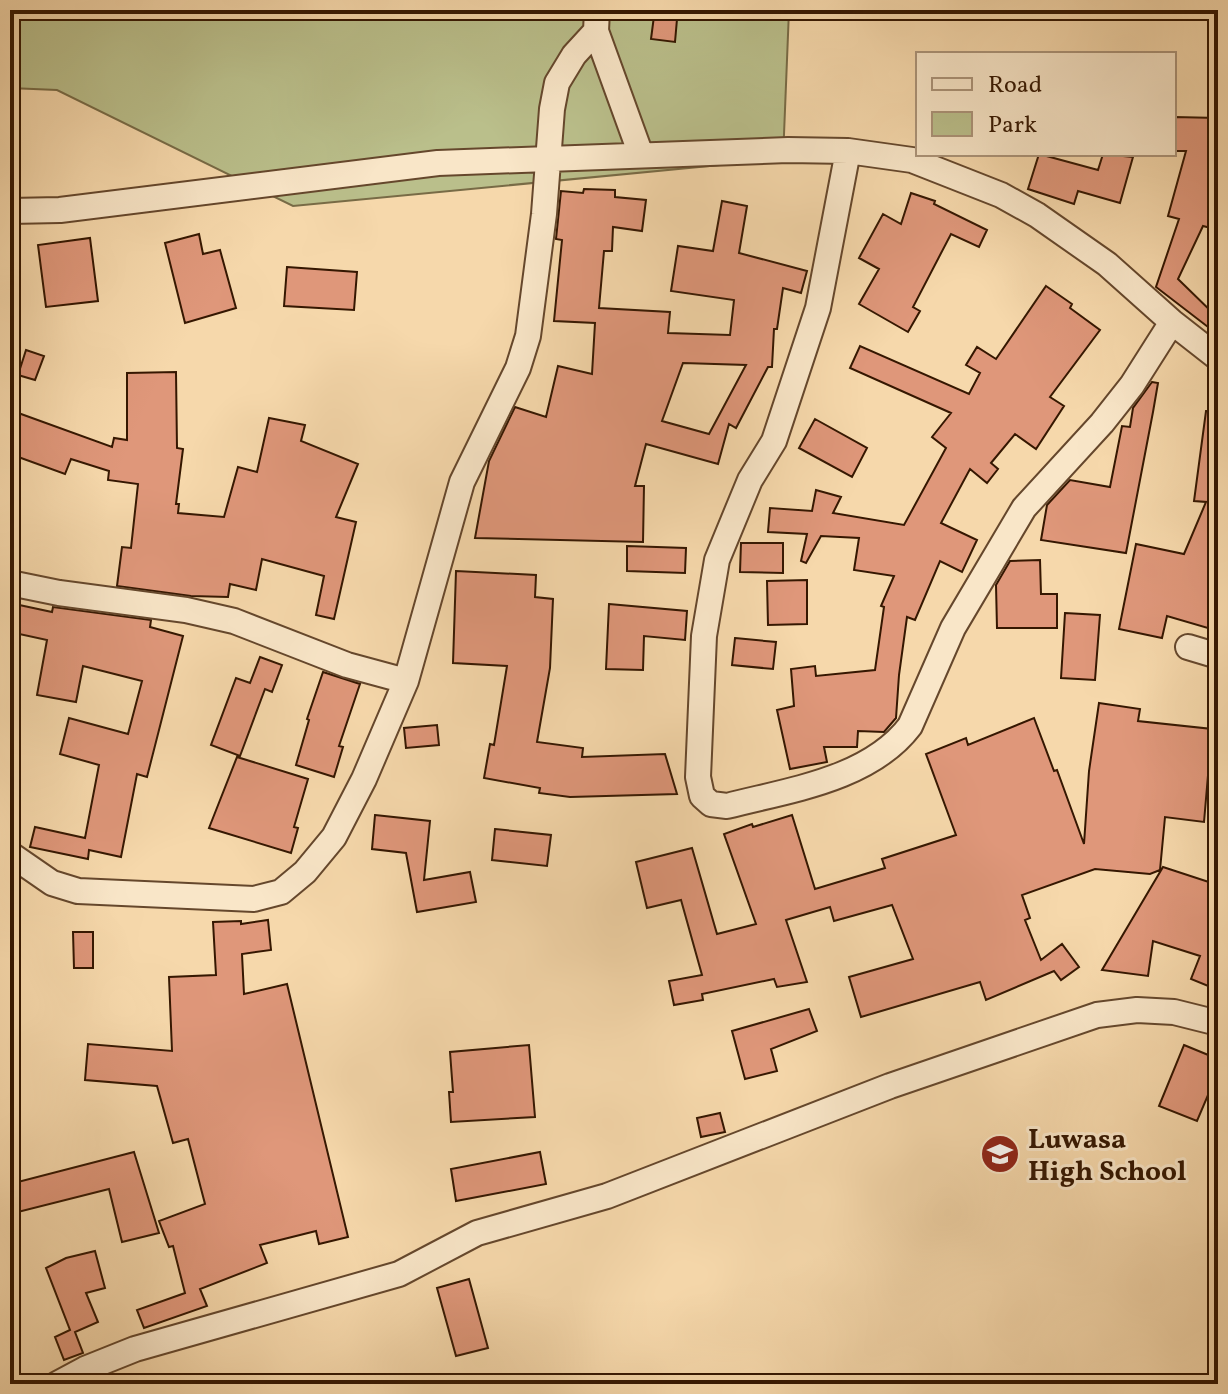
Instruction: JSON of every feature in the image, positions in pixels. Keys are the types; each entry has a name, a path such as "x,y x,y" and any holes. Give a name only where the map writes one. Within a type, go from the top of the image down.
{"street":[{"path":"597,20 641,155"},
{"path":"10,854 52,883 78,891 254,899 281,892 305,872 334,837 364,779 406,681 462,482 518,368 528,336 557,83 597,20"},
{"path":"848,151 818,308 774,441 750,480 717,560 704,636 698,777 702,796 711,804 727,806 817,783 869,761 899,740 910,726 953,628 1024,508 1125,395 1172,322"},
{"path":"10,211 60,210 438,163 848,151 912,160 1001,195 1037,215 1107,264 1218,358"},
{"path":"10,583 59,593 186,610 234,621 347,665 406,681"},
{"path":"1188,647 1218,656"},
{"path":"57,1384 135,1349 399,1274 477,1233 607,1196 890,1086 1097,1015 1137,1010 1174,1012 1218,1023"}],"green space":[{"path":"10,10 789,10 783,159 293,206 57,90 10,88"}],"building":[{"path":"654,16 677,19 675,42 651,39"},
{"path":"1176,117 1218,118 1218,230 1203,226 1178,279 1217,317 1208,327 1156,287 1179,219 1168,216 1186,151 1176,151"},
{"path":"1038,156 1098,170 1102,156 1133,157 1120,203 1078,191 1074,204 1028,189"},
{"path":"584,189 615,190 615,197 646,200 642,231 613,227 612,251 604,251 599,308 670,312 668,333 730,335 734,300 671,291 678,246 713,251 722,201 747,206 739,253 807,271 801,293 783,288 777,329 774,329 772,367 768,367 736,428 729,424 718,464 646,444 635,486 644,486 643,542 475,538 489,461 515,407 546,417 558,366 592,374 595,323 554,321 562,240 556,239 561,191 583,193","holes":["683,363 746,365 709,434 662,421"]},
{"path":"911,193 935,201 934,204 987,230 979,247 951,234 913,307 920,311 908,332 859,304 879,269 859,258 883,214 901,224"},
{"path":"199,234 203,254 220,250 236,308 185,323 165,243"},
{"path":"90,238 98,301 46,307 38,245"},
{"path":"287,267 357,272 354,310 284,306"},
{"path":"1046,286 1072,304 1070,308 1100,330 1050,397 1064,406 1036,449 1015,434 991,463 998,469 987,483 970,469 941,523 977,540 962,572 940,561 915,620 907,617 896,718 884,732 858,731 857,747 824,747 827,762 790,769 777,710 794,706 791,669 815,666 816,676 875,670 884,607 881,606 894,576 854,570 859,538 821,536 806,563 801,561 807,534 768,532 770,508 812,511 816,490 841,497 833,513 904,525 946,448 932,437 951,413 850,368 860,346 969,394 980,373 966,365 977,347 996,359"},
{"path":"26,350 44,356 35,380 18,375"},
{"path":"176,372 177,448 183,449 176,504 179,504 178,513 224,517 238,467 257,472 269,418 305,425 301,441 358,464 336,517 356,522 334,619 316,615 324,576 262,559 256,590 230,584 228,597 191,596 117,586 122,547 131,548 138,484 108,480 109,471 71,459 65,474 10,454 10,410 112,447 114,438 127,440 127,373"},
{"path":"1152,382 1158,383 1126,553 1041,540 1047,505 1070,480 1110,487 1122,426 1130,427 1133,408"},
{"path":"1206,411 1218,412 1218,631 1167,616 1162,638 1119,629 1136,544 1184,554 1206,502 1194,501"},
{"path":"815,419 867,448 852,477 799,448"},
{"path":"741,543 783,543 783,573 740,572"},
{"path":"627,546 686,548 685,573 627,571"},
{"path":"1040,560 1041,594 1057,594 1057,628 997,628 996,585 1010,561"},
{"path":"456,571 536,575 535,597 553,599 550,668 537,742 583,748 582,757 665,754 677,794 570,797 539,793 540,788 484,778 490,744 494,745 507,666 453,663"},
{"path":"807,580 807,624 768,625 767,581"},
{"path":"10,603 52,612 53,607 151,620 150,627 183,636 147,777 137,774 121,857 89,850 88,859 30,847 35,827 85,838 99,765 60,754 69,718 128,734 142,681 83,666 76,702 37,695 47,640 10,632"},
{"path":"609,604 687,611 685,640 644,636 643,670 606,669"},
{"path":"1065,613 1100,615 1095,680 1061,678"},
{"path":"735,638 776,642 773,669 732,665"},
{"path":"260,657 282,665 272,692 265,689 240,756 211,745 236,678 250,683"},
{"path":"323,672 360,684 339,746 343,747 334,777 296,765"},
{"path":"1099,703 1140,709 1138,721 1212,729 1204,822 1165,817 1160,870 1150,874 1095,869 1022,895 1030,918 1025,920 1041,960 1062,944 1079,967 1061,980 1054,971 986,1000 980,982 861,1017 849,977 913,959 892,905 834,921 830,907 786,920 807,982 777,987 774,979 702,994 703,1000 674,1005 669,981 702,975 681,900 647,908 636,862 692,848 717,934 756,924 724,834 792,815 815,889 885,868 882,859 956,835 926,754 966,738 968,745 1034,718 1084,844 1089,771"},
{"path":"437,725 439,745 406,748 404,728"},
{"path":"237,757 308,779 294,827 298,828 291,853 209,828"},
{"path":"375,815 430,821 424,880 470,872 476,902 417,912 406,853 372,849"},
{"path":"495,829 551,835 547,866 492,860"},
{"path":"1163,867 1218,885 1218,990 1191,979 1200,956 1153,941 1148,976 1102,970"},
{"path":"268,920 271,950 242,954 244,994 287,984 348,1237 319,1244 316,1231 260,1245 267,1263 200,1289 207,1306 144,1328 137,1310 185,1293 173,1246 169,1247 159,1221 205,1204 188,1139 173,1143 157,1086 85,1080 88,1044 172,1051 169,977 216,975 213,922 241,921 241,924"},
{"path":"73,932 93,932 93,968 74,968"},
{"path":"809,1009 817,1031 771,1049 777,1071 745,1079 732,1031"},
{"path":"529,1045 535,1117 451,1122 449,1092 453,1092 450,1052"},
{"path":"1184,1045 1218,1059 1218,1099 1208,1095 1197,1121 1159,1106"},
{"path":"720,1113 725,1132 701,1137 697,1118"},
{"path":"134,1152 159,1233 122,1242 109,1189 10,1214 10,1184"},
{"path":"540,1152 546,1184 456,1201 451,1169"},
{"path":"95,1251 105,1288 86,1293 98,1322 75,1332 83,1353 64,1360 55,1337 70,1330 46,1268 66,1258"},
{"path":"469,1279 488,1348 456,1356 437,1288"}],"place":[{"name":"Luwasa High School","path":"1000,1154"}]}
